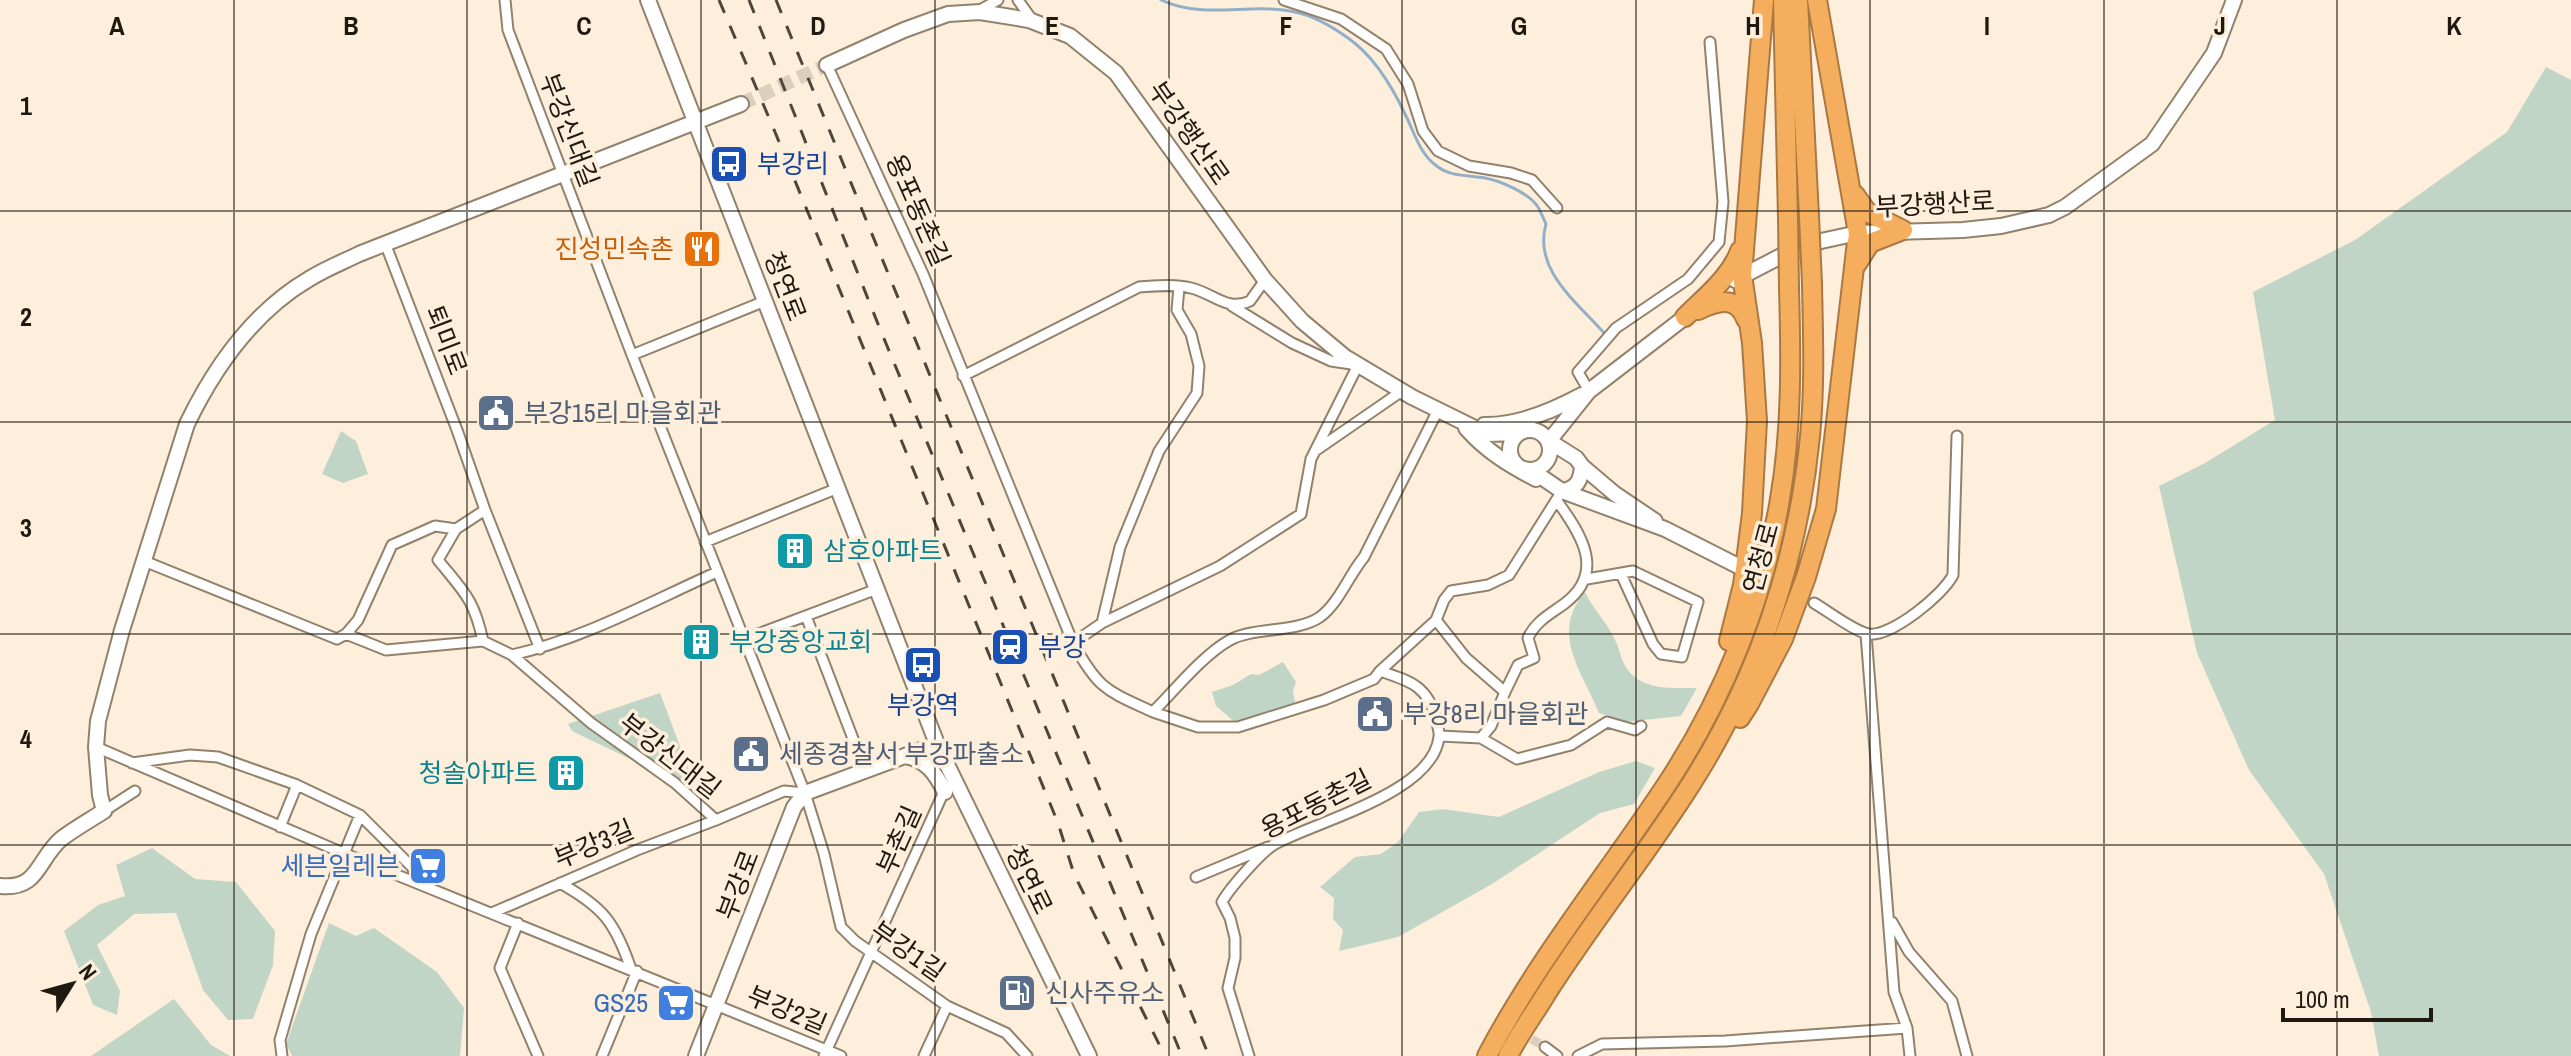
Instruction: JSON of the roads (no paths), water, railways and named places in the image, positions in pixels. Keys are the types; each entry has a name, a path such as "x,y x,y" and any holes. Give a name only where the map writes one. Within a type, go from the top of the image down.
{"highway":[{"path":"1669,782 1734,630 1752,513 1757,421 1742,275 1764,0"},
{"name":"연청로","path":"1487,1056 1549,953 1689,749 1722,685 1750,618 1770,552 1788,433 1791,351 1783,0"},
{"name":"연청로","path":"1508,1056 1566,963 1691,784 1739,697 1769,627 1789,558 1811,434 1814,354 1798,0"},
{"path":"1691,784 1749,704 1783,639 1826,509 1858,233 1817,0"},
{"path":"1851,188 1867,212 1903,230"},
{"path":"1852,271 1870,243 1903,230"},
{"path":"1685,317 1728,271 1747,233"},
{"path":"1685,317 1723,300 1743,310 1749,326"}],"street":[{"name":"부강신대길","path":"505,0 508,30 563,176 805,793 784,791 716,820 675,783 591,723 512,655"},
{"name":"청연로","path":"648,0 937,744 1089,1056"},
{"path":"974,13 998,0"},
{"path":"1018,0 1033,21"},
{"path":"1284,0 1341,19 1386,49 1408,84 1423,131 1438,151 1469,166 1532,180 1557,208"},
{"name":"부강행산로","path":"1531,470 1542,466 1549,457 1549,441 1586,395 1742,275 1821,241 1858,233 1963,230 2032,220 2057,211 2094,188 2152,144 2214,53 2234,0"},
{"name":"부강행산로","path":"827,65 948,14 974,13 1033,21 1070,36 1116,73 1265,280 1302,321 1358,365 1460,422"},
{"path":"1586,395 1578,372 1616,328 1688,279 1719,242 1723,202 1710,42"},
{"name":"용포동촌길","path":"827,65 923,274 1073,643 1097,682 1109,692 1153,712 1198,727 1238,727 1324,700 1374,679 1436,620 1451,591 1488,585 1509,575 1559,496"},
{"path":"104,811 96,747 98,721 122,630 187,424 201,395 248,328 283,296 310,278 385,243 741,104"},
{"name":"퇴미로","path":"385,243 485,510"},
{"path":"1231,306 1250,301 1265,280"},
{"path":"963,376 1139,287 1192,288 1231,306 1292,343 1331,361 1358,365 1311,459 1301,514 1220,566 1102,623 1073,643"},
{"path":"1102,623 1120,547 1159,451 1197,393 1197,352 1177,310 1179,287"},
{"path":"632,355 765,301"},
{"path":"1315,451 1402,391"},
{"path":"1460,422 1505,424 1586,395"},
{"path":"1512,459 1510,447 1524,431 1586,395"},
{"name":"부강행산로","path":"1569,454 1561,443 1563,431 1586,395"},
{"path":"1153,712 1196,668 1231,639 1319,618 1331,606 1351,572 1364,557 1438,410"},
{"path":"1460,422 1487,434 1541,432 1615,494 1665,529 1738,566"},
{"path":"1460,422 1520,467 1531,470 1559,496 1581,543 1589,570 1579,591 1541,619 1531,632 1528,638 1534,658 1518,665 1491,726 1481,738"},
{"path":"1460,422 1481,445 1559,496 1665,529"},
{"path":"1814,603 1866,634 1884,634 1948,586 1953,575 1957,436"},
{"path":"1559,496 1578,484 1582,466"},
{"path":"705,542 838,488"},
{"path":"483,641 477,611 438,560 456,529 485,510 540,649"},
{"path":"144,561 337,639 358,620 392,545 435,526 456,529"},
{"path":"1587,579 1633,571 1698,602 1682,657 1661,654 1653,644 1621,574"},
{"path":"346,634 386,650 483,641 512,655 540,649 717,572"},
{"path":"745,639 877,589"},
{"path":"806,616 865,770"},
{"path":"1436,620 1466,658 1505,692"},
{"path":"1866,634 1894,992 1907,1028 1910,1056"},
{"path":"1380,671 1404,679 1426,693 1440,736 1481,738 1517,759 1571,745 1607,722 1635,730 1641,726"},
{"name":"용포동촌길","path":"1249,1056 1228,988 1235,958 1235,938 1222,902 1228,890 1272,845 1357,808 1407,782 1426,765 1440,736"},
{"path":"805,793 937,744"},
{"path":"96,747 280,827 717,1004"},
{"path":"132,763 190,755 218,757 297,785 360,815 412,867 420,883"},
{"path":"905,756 916,758 937,775 945,792"},
{"name":"부촌길","path":"825,1053 952,773"},
{"path":"280,827 297,785"},
{"path":"0,886 15,888 32,879 62,839 135,791"},
{"name":"부강1길","path":"805,793 824,854 841,927 855,941 947,1006 1006,1033 1027,1056"},
{"name":"부강로","path":"696,1056 794,807 805,793"},
{"path":"282,1056 280,1040 311,934 360,815"},
{"name":"부강3길","path":"492,913 637,850 716,820"},
{"path":"1196,877 1272,845"},
{"path":"560,883 588,899 604,914 618,933 634,970 602,1056"},
{"path":"1889,918 1909,952 1952,1001 1967,1056"},
{"path":"518,923 500,968 538,1056"},
{"name":"부강2길","path":"717,1004 825,1053 841,1056"},
{"path":"924,1056 947,1006"},
{"path":"1578,1056 1602,1044 1725,1041 1907,1028"},
{"path":"1545,1047 1557,1056"}],"waterway":[{"path":"1161,0 1195,9 1264,9 1299,13 1325,23 1348,38 1382,73 1419,144 1432,162 1449,173 1485,178 1506,185 1534,202 1546,224 1544,241 1551,270 1570,297 1604,333"}],"tunnel":[{"path":"741,104 827,65"},
{"path":"1520,1032 1545,1047"}],"railway":[{"path":"719,0 1058,823 1074,874 1165,1056"},
{"path":"749,0 880,329 1182,1056"},
{"path":"776,0 1209,1056"}],"place":[{"name":"부강리","path":"729,164"},
{"name":"진성민속촌","path":"702,249"},
{"name":"부강15리 마을회관","path":"496,413"},
{"name":"삼호아파트","path":"795,551"},
{"name":"부강중앙교회","path":"701,642"},
{"name":"부강","path":"1010,647"},
{"name":"부강역","path":"923,665"},
{"name":"부강8리 마을회관","path":"1375,714"},
{"name":"세종경찰서 부강파출소","path":"751,754"},
{"name":"청솔아파트","path":"566,773"},
{"name":"세븐일레븐","path":"428,866"},
{"name":"신사주유소","path":"1017,993"},
{"name":"GS25","path":"676,1003"}]}
